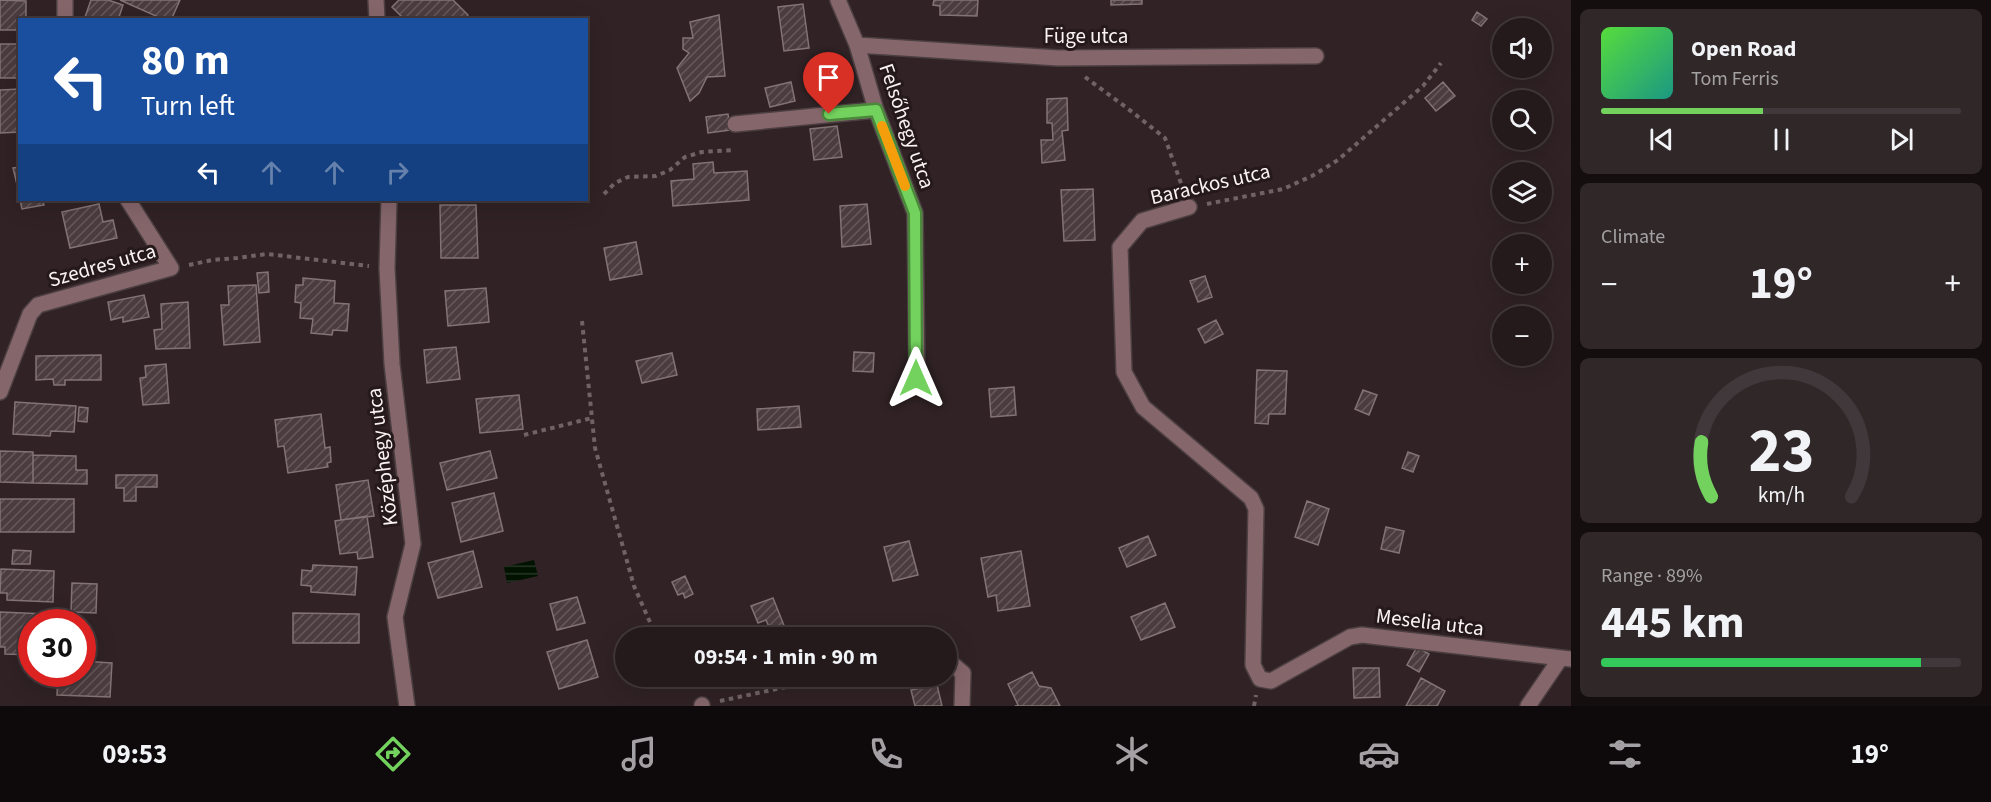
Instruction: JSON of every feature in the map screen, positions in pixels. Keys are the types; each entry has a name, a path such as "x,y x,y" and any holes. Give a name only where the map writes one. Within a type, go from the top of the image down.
{"street":[{"path":"64,0 65,18"},
{"path":"376,0 376,18"},
{"name":"Felsőhegy utca","path":"838,0 857,45 876,110 915,213 916,378"},
{"name":"Füge utca","path":"857,45 1058,58 1316,56"},
{"path":"735,124 876,110"},
{"name":"Szedres utca","path":"0,392 30,314 38,305 171,268 129,201"},
{"name":"Középhegy utca","path":"389,201 387,268 392,364 413,544 395,617 408,706"},
{"name":"Barackos utca","path":"1189,207 1142,221 1120,247 1124,372 1143,407 1251,498 1256,509 1253,664 1260,679"},
{"name":"Meselia utca","path":"1260,679 1271,681 1350,637 1362,635 1565,659"},
{"path":"1528,706 1565,659"},
{"path":"957,668 963,673 962,706"}],"path":[{"name":"Barackos utca","path":"1189,207 1283,189 1312,176 1338,160 1423,86 1441,63"},
{"path":"1084,77 1165,138 1189,207"},
{"path":"604,194 615,183 628,177 656,176 670,170 685,157 702,152 734,150"},
{"path":"171,268 212,260 267,254 387,268"},
{"path":"582,321 595,448 634,586 652,627"},
{"path":"524,435 592,418"},
{"path":"702,705 786,687"}],"shaded area":[{"path":"534,560 538,576 507,583 504,567"}],"building":[{"path":"0,0 26,1 26,18 18,18 18,30 0,30"},
{"path":"91,0 108,0 123,5 119,18 85,18"},
{"path":"120,0 180,0 172,18 160,18"},
{"path":"399,0 453,0 468,15 466,18 403,18 392,7"},
{"path":"934,0 978,0 977,16 940,15 940,6 933,5"},
{"path":"1111,0 1142,0 1142,4 1111,5"},
{"path":"803,4 809,48 784,51 778,7"},
{"path":"1477,12 1487,19 1481,26 1472,20"},
{"path":"719,15 725,76 707,77 699,93 690,101 677,68 689,53 683,49 683,38 693,38 690,22"},
{"path":"0,44 18,44 18,78 0,78"},
{"path":"791,82 795,101 770,107 765,88"},
{"path":"1443,82 1455,96 1436,111 1425,98"},
{"path":"18,89 18,132 0,133 0,90"},
{"path":"1067,98 1068,130 1062,131 1065,160 1042,163 1041,140 1053,140 1052,123 1047,123 1047,99"},
{"path":"728,114 730,130 708,133 706,117"},
{"path":"837,126 842,157 814,160 810,129"},
{"path":"713,162 714,173 747,171 749,200 673,206 671,181 694,179 693,164"},
{"path":"18,167 18,189 13,168"},
{"path":"1093,189 1095,240 1064,241 1061,190"},
{"path":"20,201 42,201 44,205 22,209"},
{"path":"99,204 103,222 113,220 117,238 70,248 62,212"},
{"path":"867,204 871,244 842,247 840,206"},
{"path":"440,205 476,205 478,258 441,258"},
{"path":"636,242 642,274 610,280 604,248"},
{"path":"268,272 269,292 259,293 257,273"},
{"path":"1205,276 1212,297 1198,302 1190,281"},
{"path":"303,278 335,281 334,303 349,304 347,331 333,330 332,335 311,333 313,319 300,318 301,303 295,302 296,285 303,285"},
{"path":"256,285 260,342 224,345 221,305 229,305 228,286"},
{"path":"486,288 489,322 448,326 445,291"},
{"path":"144,295 149,317 123,322 123,317 111,320 108,302"},
{"path":"188,302 190,348 156,349 154,330 162,329 161,304"},
{"path":"1216,320 1223,334 1205,343 1198,329"},
{"path":"456,347 460,379 427,383 424,350"},
{"path":"854,352 874,353 873,372 853,371"},
{"path":"672,353 677,375 642,383 636,361"},
{"path":"101,355 101,380 65,380 65,385 54,385 53,379 36,380 36,356"},
{"path":"166,364 169,403 143,405 140,378 146,377 145,366"},
{"path":"1257,370 1287,371 1285,414 1269,414 1268,424 1255,423"},
{"path":"1014,387 1016,415 991,417 989,389"},
{"path":"1363,390 1377,395 1369,415 1355,409"},
{"path":"519,395 523,429 480,433 476,399"},
{"path":"15,402 76,406 74,432 51,431 50,436 13,434"},
{"path":"799,406 801,427 758,430 757,409"},
{"path":"79,407 88,408 87,422 78,421"},
{"path":"321,414 325,448 330,447 331,462 327,463 328,467 288,473 284,446 278,447 275,420"},
{"path":"0,451 33,452 33,483 0,482"},
{"path":"490,451 497,478 447,490 440,463"},
{"path":"1408,452 1419,456 1413,472 1402,468"},
{"path":"33,455 76,456 76,470 87,470 87,484 33,483"},
{"path":"116,475 157,475 157,487 136,487 136,501 124,501 124,488 116,488"},
{"path":"368,480 374,516 341,520 336,485"},
{"path":"494,493 503,531 461,542 452,503"},
{"path":"0,499 74,499 74,532 0,532"},
{"path":"1307,501 1329,509 1318,545 1295,537"},
{"path":"367,516 373,557 358,559 357,552 340,554 335,521"},
{"path":"1386,527 1404,531 1399,553 1381,549"},
{"path":"1148,536 1156,555 1127,567 1119,548"},
{"path":"909,541 918,575 893,581 884,547"},
{"path":"13,550 31,551 30,564 12,564"},
{"path":"473,551 482,587 438,598 428,563"},
{"path":"1021,551 1030,606 998,611 996,595 988,597 981,558"},
{"path":"313,565 357,567 355,595 311,592 311,586 301,585 302,570 312,571"},
{"path":"1,569 54,571 53,602 7,600 7,593 0,593"},
{"path":"685,576 693,594 685,598 683,593 678,595 672,582"},
{"path":"72,583 97,584 96,613 96,609 71,609"},
{"path":"577,597 585,623 557,630 550,604"},
{"path":"773,598 785,627 769,627 766,620 758,623 751,606"},
{"path":"1165,603 1175,627 1141,640 1131,617"},
{"path":"0,612 18,613 18,654 5,654 5,647 0,647"},
{"path":"293,613 359,614 359,643 293,643"},
{"path":"587,640 598,677 559,689 547,652"},
{"path":"1417,647 1429,654 1419,672 1407,665"},
{"path":"96,662 112,663 110,697 57,695 57,687 96,687"},
{"path":"1353,668 1379,668 1380,697 1354,698"},
{"path":"1032,672 1039,686 1051,688 1060,706 1015,706 1018,705 1008,684"},
{"path":"1421,678 1445,691 1437,706 1406,706"},
{"path":"937,687 942,706 915,706 911,690"}],"slow traffic":[{"path":"882,126 905,186"}],"route":[{"path":"829,114 876,110 915,213 916,378"}]}
